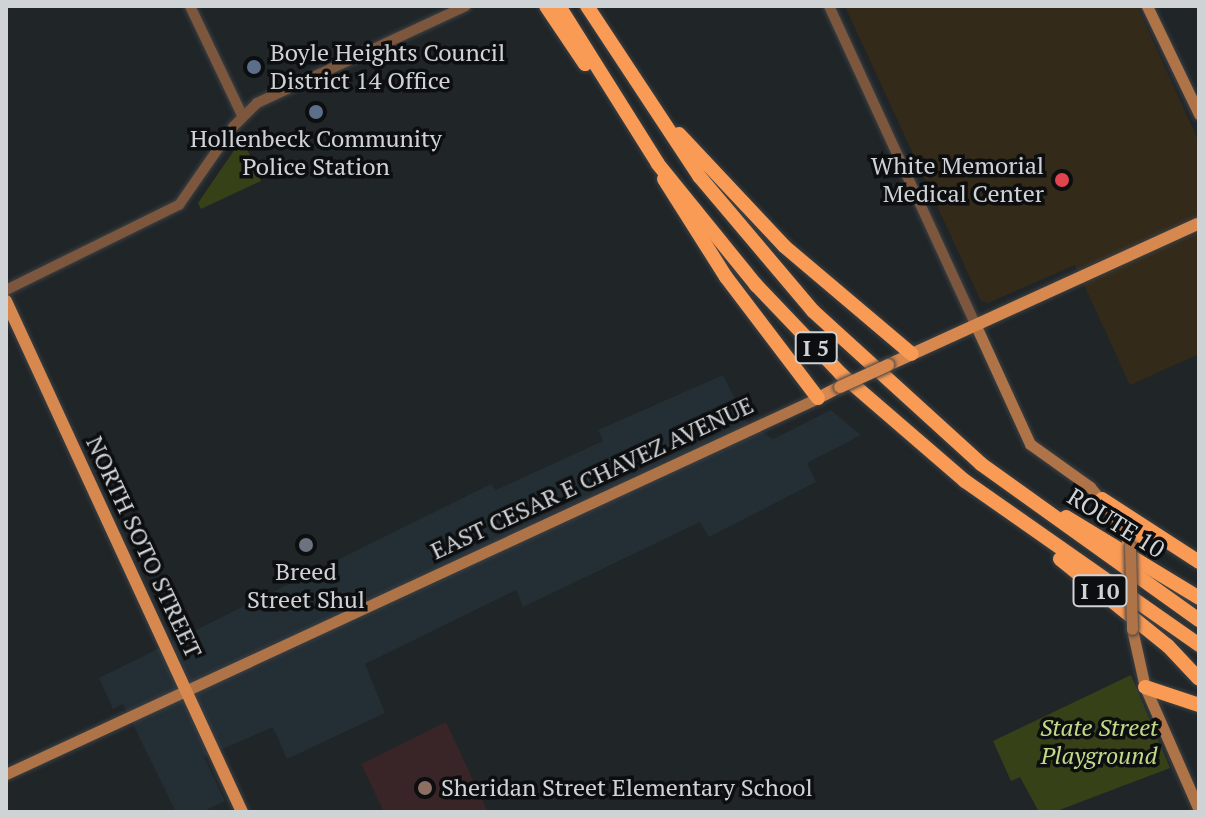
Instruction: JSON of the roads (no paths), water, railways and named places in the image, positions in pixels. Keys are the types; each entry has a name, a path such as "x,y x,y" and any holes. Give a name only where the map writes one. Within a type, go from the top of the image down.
{"highway":[{"path":"546,6 572,49 608,91"},
{"name":"I 5","path":"559,6 608,91 658,164 756,285 841,374 999,506 1199,645"},
{"name":"I 5","path":"587,6 629,76 699,176 813,311 1010,486 1199,620"},
{"path":"629,76 752,215 912,354"},
{"path":"658,164 671,196 726,277 818,398"},
{"name":"ROUTE 10","path":"1010,486 1199,598"},
{"path":"1102,499 1199,562"},
{"name":"I 10","path":"999,506 1168,646 1199,679"},
{"path":"1129,544 1141,533 1162,538"},
{"path":"1145,687 1195,703"}],"main road":[{"path":"1147,6 1199,114"},
{"name":"EAST CESAR E CHAVEZ AVENUE","path":"6,774 1197,224"},
{"name":"NORTH SOTO STREET","path":"6,301 242,812"},
{"path":"976,326 1030,444 1102,499 1129,544 1132,629 1145,687 1199,810"}],"street":[{"path":"190,6 242,115"},
{"path":"6,290 166,215 185,199 242,115 274,93 466,6"},
{"path":"829,6 976,326"}],"place":[{"name":"Boyle Heights Council District 14 Office","path":"254,67"},
{"name":"Hollenbeck Community Police Station","path":"316,112"},
{"name":"White Memorial Medical Center","path":"1062,180"},
{"name":"Breed Street Shul","path":"306,545"},
{"name":"Sheridan Street Elementary School","path":"425,788"}],"park label":[{"name":"State Street Playground","path":"1099,742"}]}
